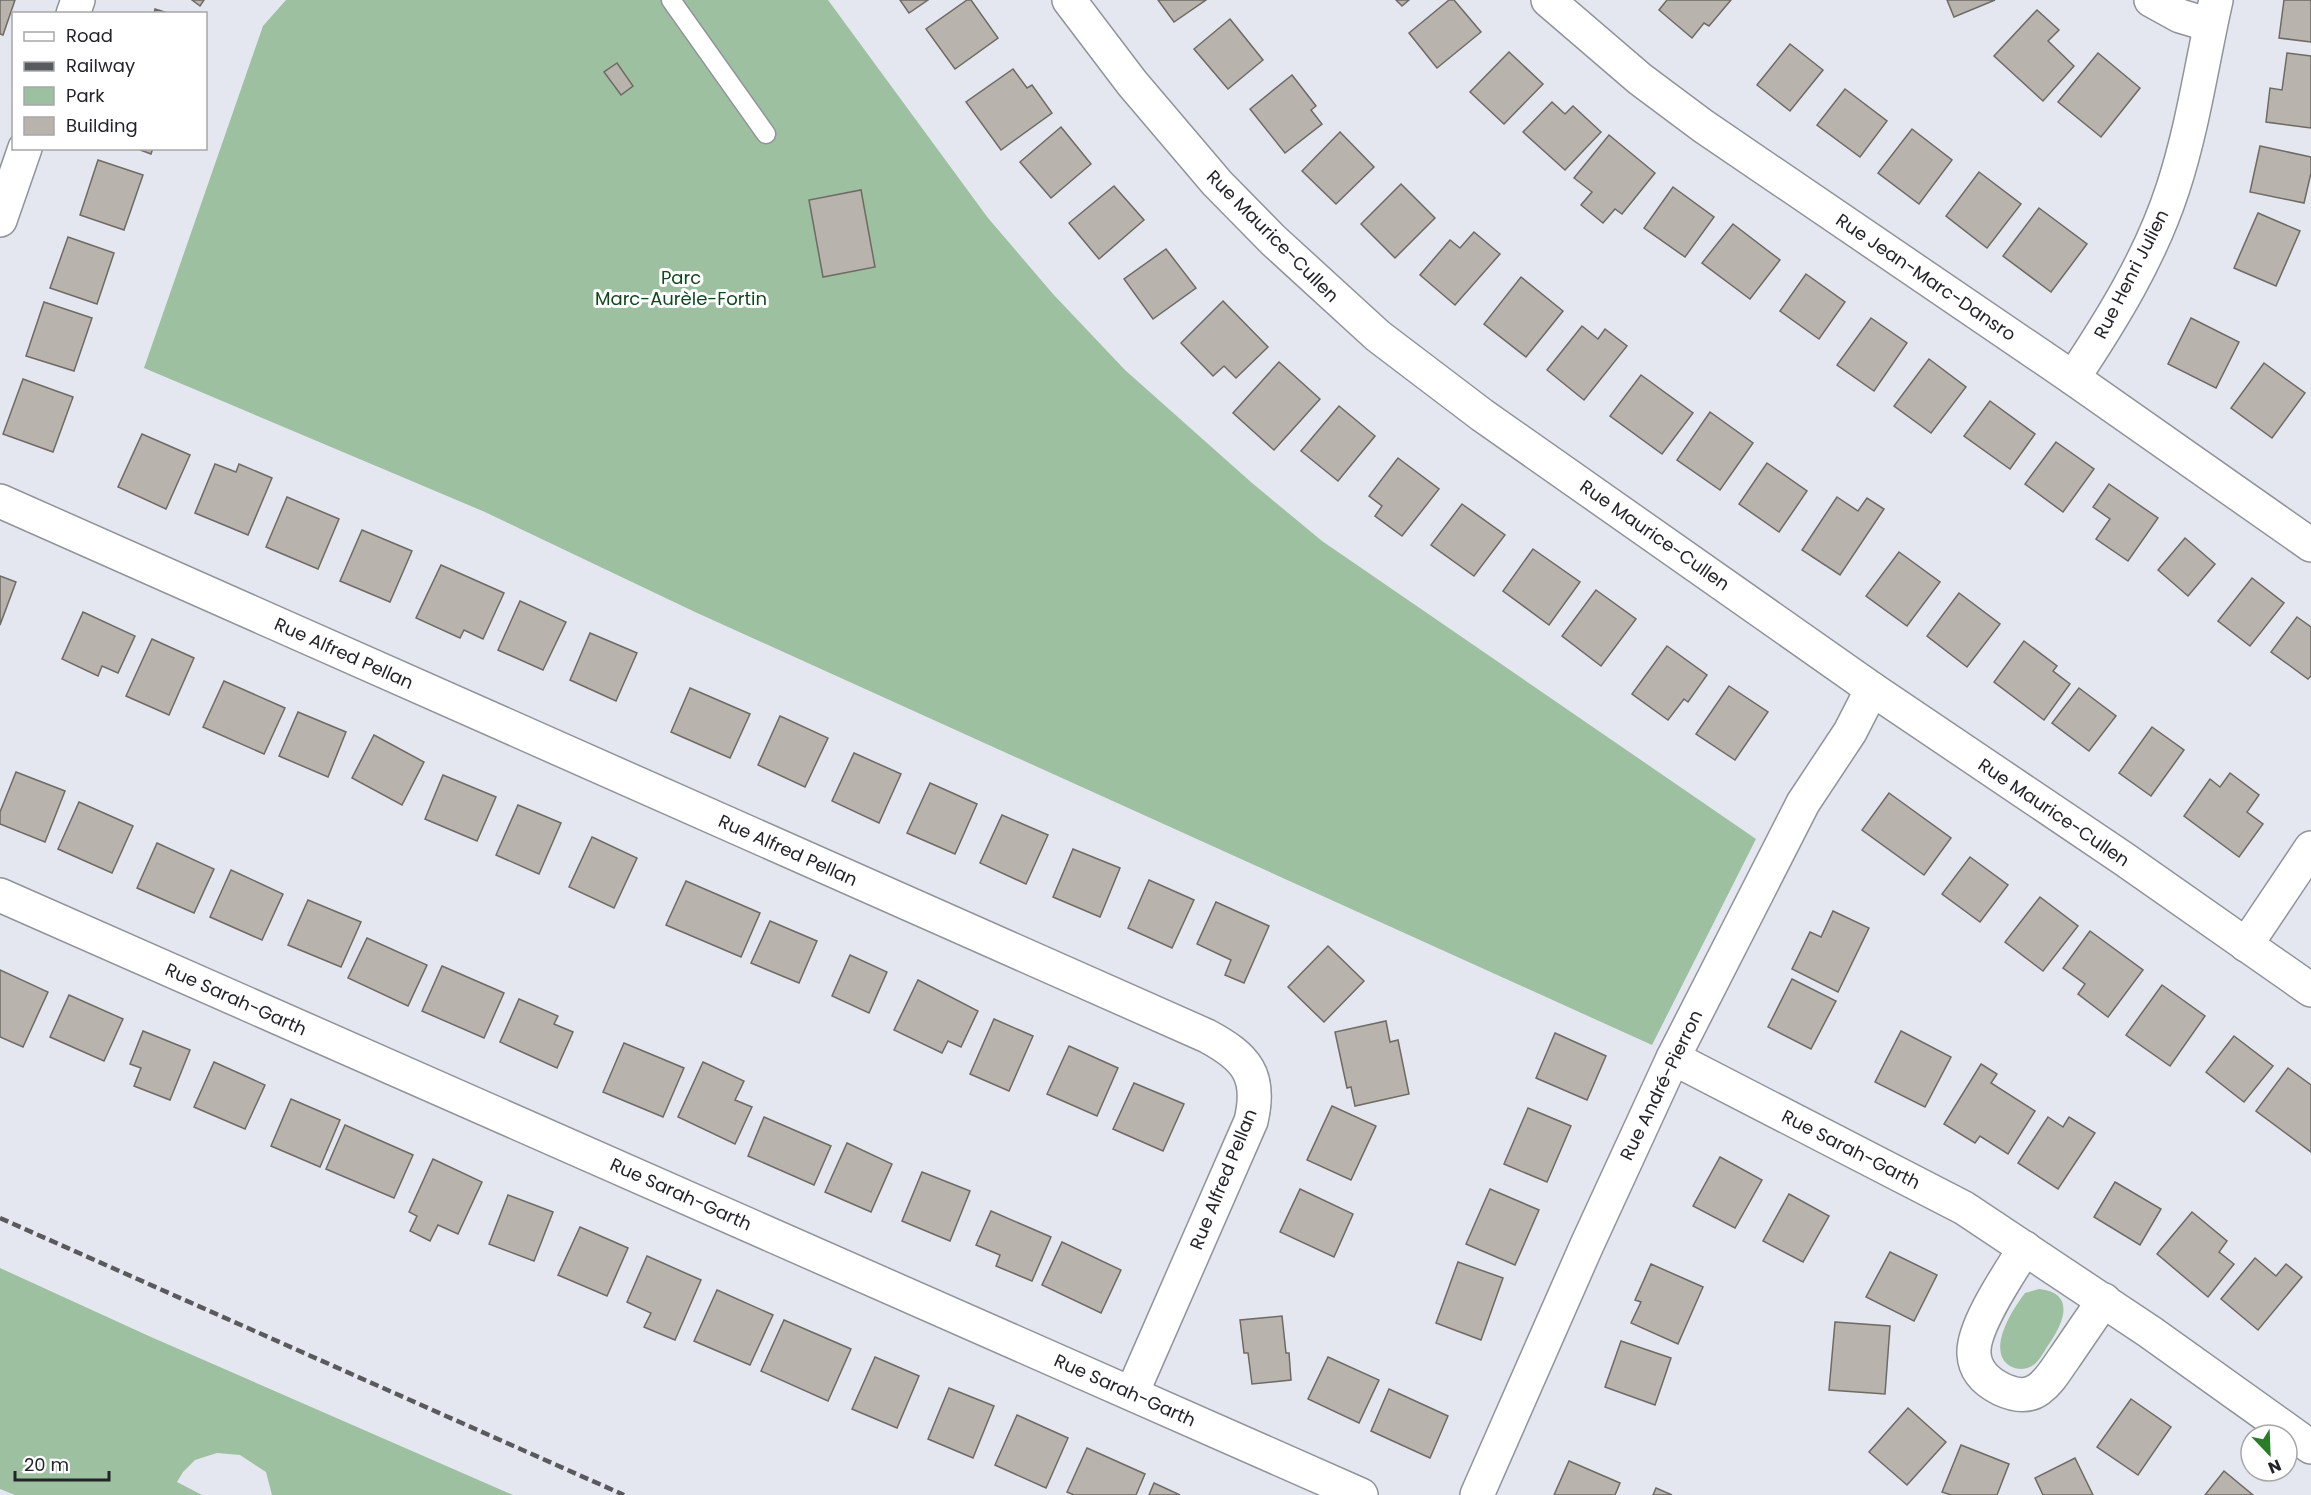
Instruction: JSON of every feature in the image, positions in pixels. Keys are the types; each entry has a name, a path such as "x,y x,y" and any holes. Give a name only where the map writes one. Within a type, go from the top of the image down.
{"street":[{"name":"Rue Maurice-Cullen","path":"1069,0 1138,91 1217,183 1273,240 1349,311 1482,415 1872,689 2311,990"},
{"name":"Rue Henri Julien","path":"2073,378 2116,311 2165,212 2180,165 2213,13 2180,16 2151,0"},
{"name":"Rue Jean-Marc-Dansro","path":"1564,5 1640,79 1703,126 2073,378 2311,545"},
{"path":"0,220 25,150"},
{"name":"Rue Alfred Pellan","path":"0,501 1207,1036 1236,1054 1250,1071 1254,1084 1251,1121 1132,1393"},
{"name":"Rue André-Pierron","path":"1477,1495 1586,1247 1673,1058 1803,803 1850,732 1872,689"},
{"path":"2246,945 2311,848"},
{"name":"Rue Sarah-Garth","path":"0,895 1361,1495"},
{"name":"Rue Sarah-Garth","path":"1673,1058 1972,1213 2104,1300 2311,1447"},
{"path":"2025,1248 1993,1302 1975,1343 1975,1362 1990,1383 2016,1395 2031,1394 2038,1390 2050,1378 2104,1300"}],"lane":[{"path":"671,0 766,134"}],"green space":[{"name":"Parc Marc-Aurèle-Fortin","path":"286,0 828,0 988,218 1053,294 1125,370 1252,483 1322,541 1756,839 1652,1045 695,612 485,512 144,368 263,26"},
{"path":"0,1268 151,1337 513,1495 272,1495 266,1472 240,1455 217,1453 195,1460 177,1482 202,1495 15,1495 0,1489"},
{"path":"2039,1289 2059,1296 2064,1310 2062,1319 2059,1328 2037,1361 2027,1368 2015,1368 2003,1359 2000,1351 2004,1330 2025,1293"}],"building":[{"path":"0,0 15,0 3,35 0,34"},
{"path":"192,0 204,0 200,6"},
{"path":"900,0 928,0 909,13"},
{"path":"967,0 971,0 998,38 955,69 926,29"},
{"path":"1158,0 1206,0 1174,22"},
{"path":"1396,0 1409,0 1402,6"},
{"path":"1449,0 1454,0 1481,32 1437,68 1409,33"},
{"path":"1667,0 1731,0 1709,26 1704,23 1692,38 1659,10"},
{"path":"1947,0 1995,0 1954,17"},
{"path":"2284,0 2311,0 2311,42 2279,38"},
{"path":"2037,10 2059,30 2048,41 2074,66 2043,101 1994,56"},
{"path":"1230,19 1263,60 1228,89 1194,49"},
{"path":"1790,44 1823,70 1790,111 1757,85"},
{"path":"1509,52 1543,84 1504,124 1470,92"},
{"path":"2098,53 2140,88 2101,137 2058,102"},
{"path":"2287,53 2311,56 2311,128 2266,122 2270,88 2282,90"},
{"path":"617,63 633,86 621,95 604,72"},
{"path":"1013,69 1027,88 1032,85 1052,113 1001,150 966,102"},
{"path":"1292,75 1316,106 1311,110 1322,124 1285,153 1250,109"},
{"path":"1845,89 1887,121 1860,157 1817,125"},
{"path":"1552,102 1565,114 1573,106 1601,132 1565,170 1523,132"},
{"path":"1061,127 1091,164 1051,198 1020,162"},
{"path":"1912,129 1952,160 1919,204 1878,173"},
{"path":"1340,132 1374,167 1336,204 1302,171"},
{"path":"1609,135 1655,173 1622,214 1615,209 1603,223 1581,205 1592,192 1574,178"},
{"path":"2260,146 2311,157 2311,173 2304,203 2250,192"},
{"path":"140,150 152,150 151,154"},
{"path":"98,160 143,175 124,230 80,215"},
{"path":"1979,172 2021,204 1987,248 1946,216"},
{"path":"1401,184 1435,218 1395,258 1361,224"},
{"path":"1114,186 1144,220 1099,259 1069,223"},
{"path":"1673,187 1714,217 1685,257 1644,228"},
{"path":"861,190 875,267 823,277 809,200"},
{"path":"2039,208 2087,244 2051,292 2003,256"},
{"path":"2258,213 2300,231 2276,286 2234,268"},
{"path":"1733,224 1780,260 1750,299 1702,263"},
{"path":"1474,232 1500,254 1455,305 1420,275 1450,240 1460,248"},
{"path":"68,237 114,253 97,304 50,288"},
{"path":"1166,249 1196,288 1153,319 1124,279"},
{"path":"1806,274 1845,302 1819,339 1780,311"},
{"path":"1521,277 1563,311 1526,357 1484,324"},
{"path":"1223,301 1268,347 1236,378 1224,366 1213,376 1181,343"},
{"path":"44,302 92,318 74,371 26,356"},
{"path":"1871,318 1907,343 1874,391 1837,365"},
{"path":"2191,318 2239,342 2216,388 2168,364"},
{"path":"1582,326 1598,339 1605,329 1627,346 1584,400 1547,370"},
{"path":"1929,359 1966,387 1931,433 1894,406"},
{"path":"1279,362 1320,399 1274,450 1233,413"},
{"path":"2264,363 2305,393 2272,438 2231,408"},
{"path":"1641,375 1693,413 1662,454 1610,416"},
{"path":"23,379 73,397 53,452 3,434"},
{"path":"1990,401 2035,434 2010,469 1964,436"},
{"path":"1339,406 1375,436 1338,481 1301,451"},
{"path":"1710,412 1753,443 1720,490 1677,460"},
{"path":"142,434 190,455 166,509 118,487"},
{"path":"2056,442 2094,469 2063,512 2025,484"},
{"path":"1398,458 1439,489 1402,536 1375,516 1382,506 1369,496"},
{"path":"1767,463 1807,491 1779,532 1739,504"},
{"path":"215,464 236,472 239,464 272,478 248,535 195,513"},
{"path":"2109,484 2158,518 2128,561 2096,539 2110,519 2093,507"},
{"path":"287,497 339,519 318,569 266,547"},
{"path":"1837,497 1858,511 1867,498 1884,509 1840,575 1802,550"},
{"path":"1462,504 1505,535 1474,576 1431,545"},
{"path":"362,530 412,551 390,602 340,581"},
{"path":"2185,538 2215,564 2188,596 2158,570"},
{"path":"1533,549 1580,582 1549,625 1503,591"},
{"path":"1899,552 1940,582 1907,626 1866,596"},
{"path":"441,565 504,593 483,639 464,630 460,638 416,618"},
{"path":"0,576 16,582 0,625"},
{"path":"2252,578 2284,603 2250,646 2218,621"},
{"path":"1596,590 1636,619 1601,666 1562,636"},
{"path":"1959,593 2000,624 1967,667 1927,636"},
{"path":"520,601 566,622 543,670 498,650"},
{"path":"83,612 135,636 118,673 102,666 98,676 62,659"},
{"path":"2297,617 2311,627 2311,676 2308,679 2271,652"},
{"path":"590,633 637,653 616,701 570,680"},
{"path":"152,639 194,658 169,715 126,696"},
{"path":"2024,641 2057,666 2053,671 2070,684 2044,720 1994,682"},
{"path":"1667,646 1707,675 1688,702 1684,699 1668,720 1632,694"},
{"path":"224,681 285,708 264,754 203,727"},
{"path":"1729,686 1768,712 1735,760 1696,734"},
{"path":"690,688 750,714 730,758 671,732"},
{"path":"2079,688 2116,716 2089,751 2052,723"},
{"path":"298,712 346,732 328,777 279,756"},
{"path":"780,716 828,738 805,787 758,765"},
{"path":"2152,727 2184,750 2151,796 2119,773"},
{"path":"374,735 424,762 402,805 352,778"},
{"path":"854,753 901,774 879,823 832,801"},
{"path":"16,772 65,791 45,842 0,824 0,812"},
{"path":"2230,773 2259,795 2247,812 2263,824 2239,857 2184,816 2210,779 2220,787"},
{"path":"443,775 496,797 477,841 425,819"},
{"path":"930,783 977,804 955,854 907,833"},
{"path":"1889,793 1951,838 1924,875 1862,830"},
{"path":"79,802 133,826 112,873 58,849"},
{"path":"518,805 561,823 539,874 496,855"},
{"path":"1002,815 1048,835 1026,884 980,863"},
{"path":"592,837 637,858 614,908 569,887"},
{"path":"157,843 214,869 194,913 137,888"},
{"path":"1073,849 1120,868 1100,917 1053,897"},
{"path":"1970,857 2008,885 1980,922 1942,894"},
{"path":"231,870 283,894 262,940 210,917"},
{"path":"1149,880 1194,900 1172,948 1128,928"},
{"path":"686,881 760,913 741,957 666,925"},
{"path":"2040,897 2078,926 2043,971 2005,942"},
{"path":"308,900 361,922 341,967 288,945"},
{"path":"1216,902 1269,926 1244,983 1225,975 1231,960 1197,944"},
{"path":"1833,911 1869,928 1838,992 1792,969 1810,932 1821,937"},
{"path":"770,921 817,941 799,983 751,963"},
{"path":"2090,931 2143,970 2108,1017 2078,994 2085,984 2063,968"},
{"path":"367,938 427,965 408,1006 348,978"},
{"path":"1328,946 1364,981 1324,1022 1288,987"},
{"path":"850,955 887,972 869,1013 832,996"},
{"path":"442,966 504,993 484,1038 422,1011"},
{"path":"0,970 48,992 23,1047 0,1037"},
{"path":"1792,979 1836,1001 1811,1049 1768,1027"},
{"path":"918,980 978,1011 961,1047 948,1041 942,1053 894,1030"},
{"path":"2162,985 2205,1016 2170,1066 2126,1035"},
{"path":"69,995 123,1019 104,1061 50,1037"},
{"path":"519,999 558,1016 554,1024 573,1032 557,1068 500,1042"},
{"path":"994,1019 1033,1036 1009,1091 970,1074"},
{"path":"1386,1021 1390,1042 1398,1040 1409,1094 1355,1106 1351,1087 1347,1088 1335,1032"},
{"path":"143,1031 190,1050 170,1100 134,1086 141,1068 130,1064"},
{"path":"1901,1031 1951,1057 1925,1107 1875,1082"},
{"path":"1555,1033 1606,1056 1587,1100 1536,1078"},
{"path":"2234,1036 2273,1066 2244,1102 2206,1072"},
{"path":"624,1043 684,1068 663,1117 603,1092"},
{"path":"1069,1046 1118,1068 1097,1116 1047,1094"},
{"path":"214,1062 265,1085 245,1129 194,1107"},
{"path":"703,1062 744,1081 735,1100 752,1107 735,1144 678,1117"},
{"path":"1981,1064 1997,1074 1991,1083 2035,1111 2008,1154 1980,1136 1975,1143 1944,1124"},
{"path":"2288,1068 2311,1085 2311,1152 2256,1111"},
{"path":"1134,1083 1184,1104 1163,1151 1113,1129"},
{"path":"291,1099 340,1120 320,1167 271,1146"},
{"path":"1332,1106 1376,1126 1351,1180 1307,1160"},
{"path":"1528,1108 1571,1126 1547,1182 1504,1164"},
{"path":"764,1117 831,1146 814,1185 748,1156"},
{"path":"2048,1117 2063,1127 2069,1117 2095,1133 2058,1189 2018,1163"},
{"path":"345,1125 413,1155 394,1198 326,1169"},
{"path":"847,1143 892,1164 871,1212 825,1192"},
{"path":"1720,1157 1762,1180 1735,1228 1693,1206"},
{"path":"433,1159 482,1182 458,1234 438,1225 430,1241 410,1231 417,1216 409,1212"},
{"path":"922,1172 970,1191 950,1241 902,1221"},
{"path":"2115,1182 2161,1209 2140,1245 2094,1217"},
{"path":"1300,1189 1353,1214 1334,1257 1280,1232"},
{"path":"1490,1189 1539,1210 1515,1265 1466,1244"},
{"path":"1789,1194 1829,1216 1803,1262 1763,1241"},
{"path":"508,1195 553,1212 534,1261 489,1244"},
{"path":"991,1211 1051,1237 1032,1281 996,1266 1000,1255 976,1245"},
{"path":"2192,1212 2227,1241 2219,1252 2234,1264 2208,1297 2157,1254"},
{"path":"580,1227 628,1248 607,1296 558,1275"},
{"path":"1062,1242 1121,1270 1101,1313 1042,1285"},
{"path":"1890,1252 1937,1275 1914,1321 1866,1297"},
{"path":"647,1256 701,1280 675,1340 644,1327 651,1313 627,1302"},
{"path":"2255,1258 2276,1276 2286,1264 2302,1277 2258,1330 2221,1299"},
{"path":"1458,1262 1503,1278 1481,1340 1436,1323"},
{"path":"1651,1264 1703,1287 1678,1344 1631,1323 1641,1302 1635,1300"},
{"path":"717,1290 773,1315 750,1365 694,1341"},
{"path":"1282,1316 1291,1380 1252,1384 1248,1353 1244,1353 1240,1320"},
{"path":"784,1320 851,1349 828,1401 761,1371"},
{"path":"1835,1322 1890,1326 1885,1394 1829,1390"},
{"path":"1621,1341 1671,1358 1655,1405 1605,1387"},
{"path":"875,1357 919,1376 897,1428 852,1409"},
{"path":"1328,1357 1379,1380 1359,1423 1308,1399"},
{"path":"949,1388 994,1406 973,1458 928,1439"},
{"path":"1389,1389 1448,1416 1430,1458 1371,1431"},
{"path":"2131,1399 2171,1427 2138,1475 2097,1447"},
{"path":"1908,1408 1946,1442 1907,1485 1869,1452"},
{"path":"1017,1415 1068,1438 1046,1488 995,1465"},
{"path":"1961,1445 2009,1464 1997,1495 1951,1495 1942,1492"},
{"path":"1087,1448 1145,1474 1136,1495 1074,1495 1067,1492"},
{"path":"2075,1458 2093,1495 2043,1495 2035,1478"},
{"path":"1569,1461 1620,1483 1615,1495 1554,1495"},
{"path":"2224,1471 2253,1495 2205,1495"},
{"path":"1154,1483 1180,1495 1149,1495"},
{"path":"1656,1488 1672,1495 1653,1495"}],"railway":[{"path":"0,1218 624,1495"}]}
